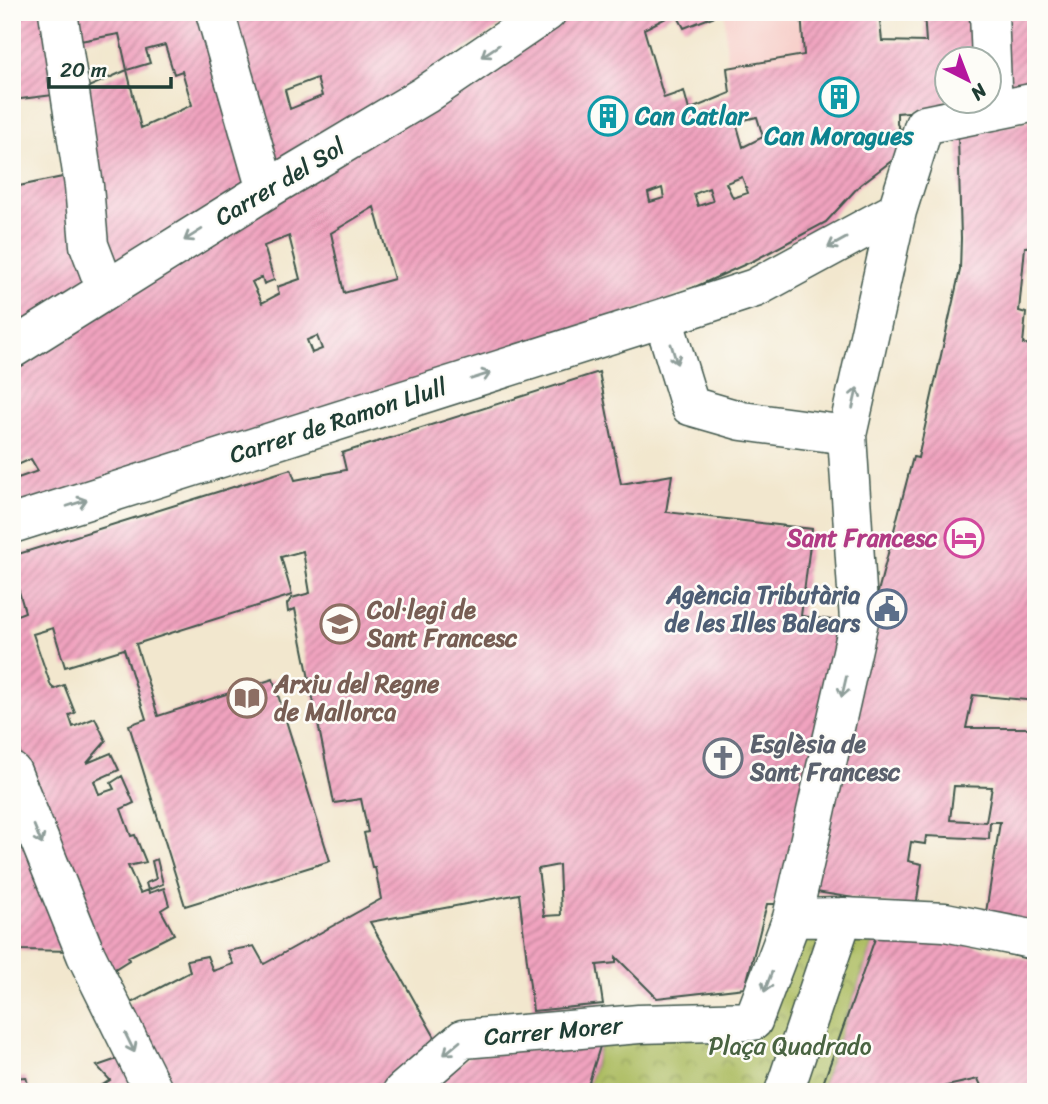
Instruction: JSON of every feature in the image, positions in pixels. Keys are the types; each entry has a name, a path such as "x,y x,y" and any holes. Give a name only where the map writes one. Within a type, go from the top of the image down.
{"street":[{"path":"58,12 89,245 106,289"},
{"path":"215,12 266,190"},
{"name":"Carrer del Sol","path":"12,349 266,190 425,95 547,12"},
{"path":"989,12 990,46"},
{"path":"1002,109 1036,102"},
{"path":"968,116 923,125 897,211 847,435 859,621 792,918 843,917 945,922 1036,940"},
{"name":"Carrer de Ramon Llull","path":"12,524 755,288 897,211"},
{"path":"663,318 690,406 742,421 847,435"},
{"path":"12,772 86,955 154,1092"},
{"path":"784,1092 843,917"},
{"name":"Carrer Morer","path":"402,1092 463,1039 639,1024 753,1021 792,918"}],"shaded area":[{"path":"725,12 801,12 804,55 727,68"}],"green space":[{"name":"Plaça Quadrado","path":"792,918 876,936 820,1092 586,1092 602,1040 753,1021"}],"building":[{"path":"12,12 51,12 62,94 12,100"},
{"path":"64,12 208,12 257,184 107,279 77,92 127,70 119,34 69,43","holes":["165,45 174,74 182,71 192,105 141,128 127,70 150,63 146,50"]},
{"path":"221,12 522,12 268,176","holes":["317,78 322,96 290,109 285,90"]},
{"path":"568,12 725,12 684,28 676,13 644,29 664,98 684,91 689,110 730,93 727,68 804,55 801,12 879,12 882,41 926,42 924,12 982,12 983,46 932,46 932,110 897,113 897,124 911,146 860,185 826,222 755,260 666,300 12,509 12,367","holes":["757,117 763,137 743,147 736,122","742,177 748,193 733,198 726,183","662,188 664,198 650,202 648,193","709,188 713,201 698,206 694,194","374,207 394,279 344,293 331,233","289,236 300,279 277,287 279,294 262,303 252,282 262,277 264,284 274,280 264,246","317,336 322,349 312,353 307,340","31,459 38,471 18,478 13,467"]},
{"path":"1001,12 1036,12 1036,94 1004,101"},
{"path":"1036,119 1036,246 1025,247 1019,311 1026,313 1023,344 1036,345 1036,701 973,695 966,728 1036,728 1036,927 985,919 1000,822 990,822 989,839 926,836 925,844 911,842 908,861 922,864 916,908 810,891 879,588 913,457 918,458 960,270 958,136","holes":["954,786 992,787 986,822 950,820"]},
{"path":"12,145 19,186 77,174 95,284 12,339"},
{"path":"599,372 621,484 672,475 666,512 812,529 801,616 848,622 776,904 767,904 745,988 657,998 616,957 616,963 597,965 603,1004 533,1011 519,894 370,922 441,1048 392,1092 171,1092 127,1005 190,972 187,960 207,956 213,971 233,964 227,951 254,946 264,964 381,899 375,867 372,867 364,833 368,832 361,799 334,803 295,609 288,612 287,604 292,598 310,593 303,551 281,557 292,595 136,644 158,716 273,679 330,861 185,906 129,725 146,719 124,649 65,667 53,628 33,634 51,686 54,689 64,685 75,713 69,715 73,727 95,718 106,741 87,763 111,753 119,770 94,781 99,794 114,789 111,783 122,776 134,803 121,809 131,836 135,835 146,862 128,866 140,893 164,888 169,905 161,910 174,934 128,957 129,960 110,972 12,732 12,617 25,612 16,581 12,581 12,556 291,469 295,480 346,470 342,453","holes":["559,865 561,915 544,916 538,869"]},
{"path":"12,797 74,951 20,950 16,937 12,939"},
{"path":"157,859 163,884 148,890 146,883 156,879 152,861"},
{"path":"876,936 942,938 1036,961 1036,1092 984,1092 978,1079 921,1092 820,1092"},
{"path":"602,1040 586,1092 423,1092 470,1056"},
{"path":"126,1056 144,1092 92,1092 110,1080 97,1066"},
{"path":"26,1077 30,1092 12,1092 12,1078"}],"place":[{"name":"Can Moragues","path":"839,97"},
{"name":"Can Catlar","path":"608,116"},
{"name":"Sant Francesc","path":"964,538"},
{"name":"Agència Tributària de les Illes Balears","path":"887,609"},
{"name":"Col·legi de Sant Francesc","path":"340,624"},
{"name":"Arxiu del Regne de Mallorca","path":"247,698"},
{"name":"Esglèsia de Sant Francesc","path":"723,758"}]}
